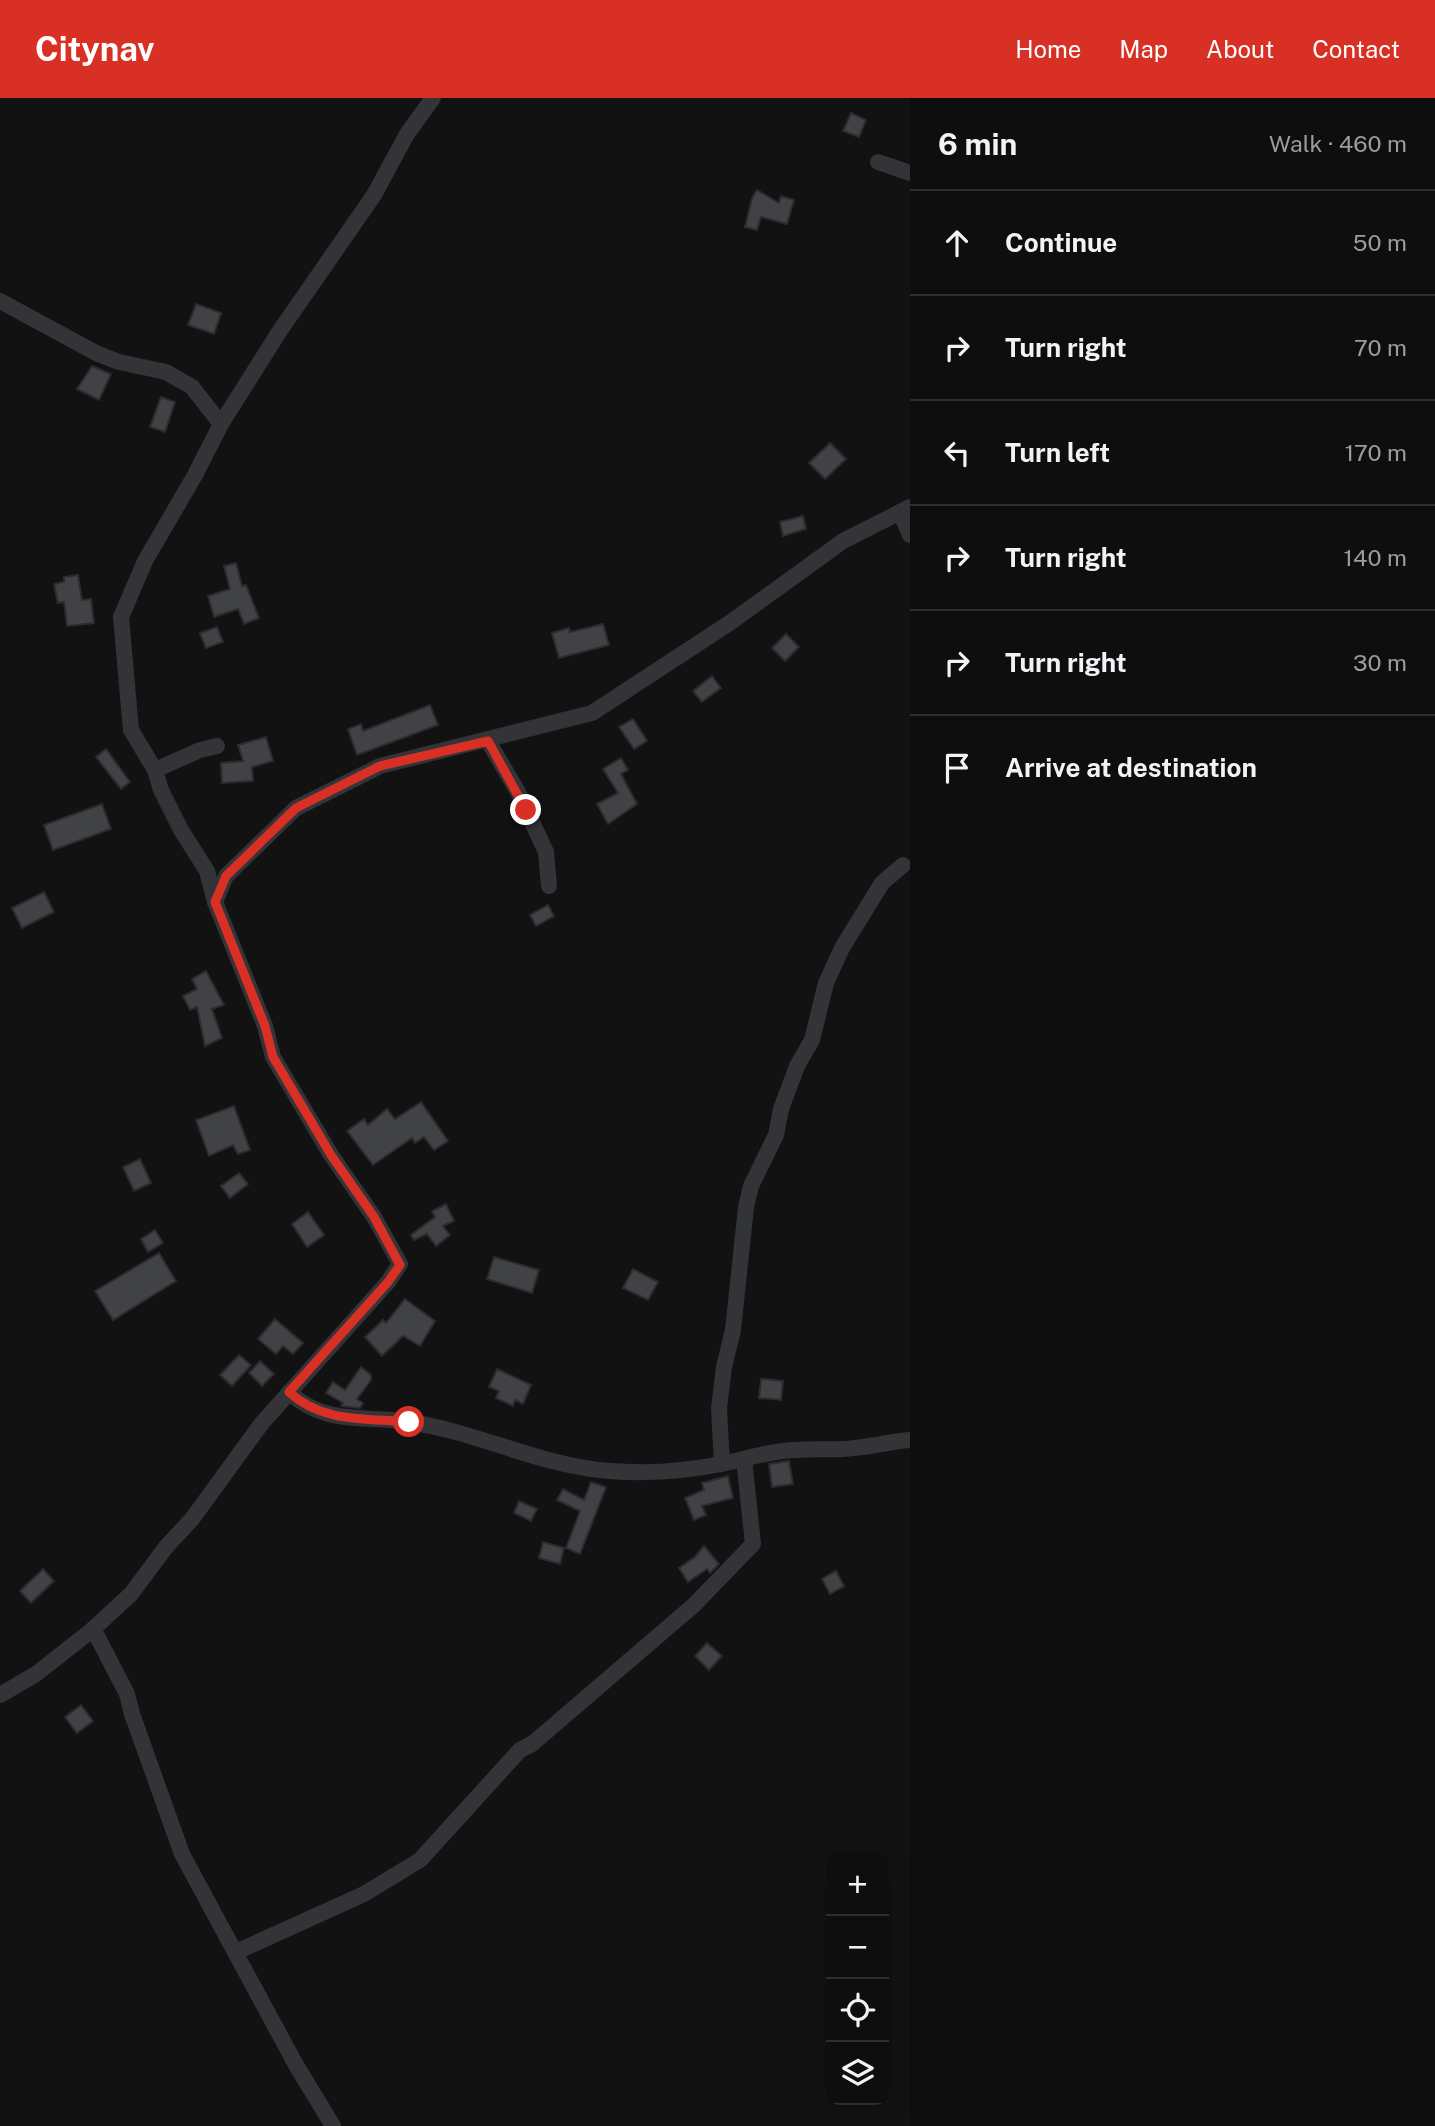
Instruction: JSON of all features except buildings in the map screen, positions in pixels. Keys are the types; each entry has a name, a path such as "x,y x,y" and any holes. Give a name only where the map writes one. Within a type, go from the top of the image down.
{"street":[{"path":"0,1695 36,1674 92,1630 131,1594 166,1547 192,1519 262,1423 388,1282 400,1265 374,1217 331,1155 273,1057 265,1026 215,902 207,871 181,830 161,790 155,770 131,730 121,617 145,561 195,475 220,424 279,332 374,195 407,134 433,98"},
{"path":"878,162 910,173"},
{"path":"0,301 98,354 119,362 166,372 192,387 220,424"},
{"path":"215,902 226,876 296,808 380,766 592,713 731,622 844,541 905,510 910,535"},
{"path":"488,741 547,852 549,886"},
{"path":"155,770 200,750 217,746"},
{"path":"722,1464 719,1408 724,1367 733,1330 746,1207 751,1186 776,1135 781,1109 797,1066 812,1040 826,983 842,948 882,883 903,865"},
{"path":"289,1392 302,1404 333,1417 409,1422 453,1432 526,1455 610,1471 664,1472 722,1464 783,1451 842,1449 910,1440"},
{"path":"236,1952 364,1894 420,1860 520,1750 532,1744 694,1605 753,1545 744,1460"},
{"path":"92,1630 106,1649 127,1694 182,1854 296,2065 333,2126"}],"route":[{"path":"409,1422 333,1417 302,1404 289,1392 388,1282 400,1265 374,1217 331,1155 273,1057 265,1026 215,902 226,876 296,808 380,766 488,741 526,810"}]}
